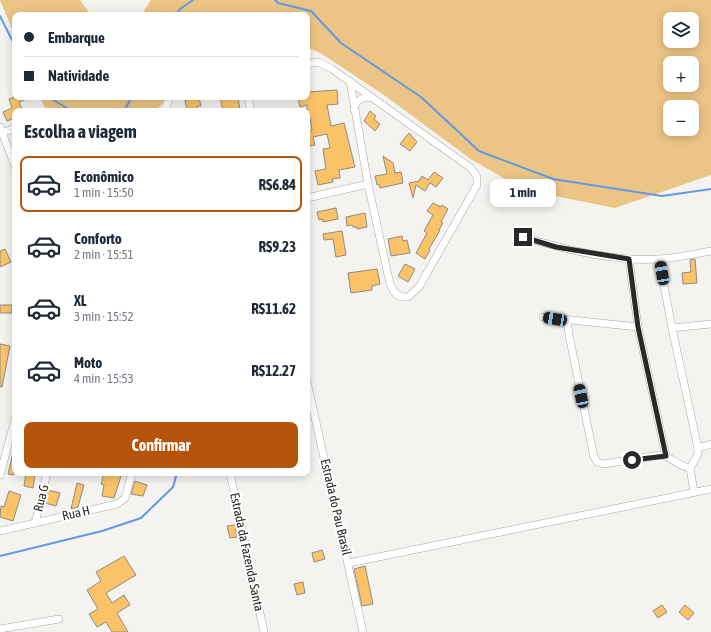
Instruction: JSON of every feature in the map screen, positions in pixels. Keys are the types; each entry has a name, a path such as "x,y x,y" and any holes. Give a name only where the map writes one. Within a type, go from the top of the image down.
{"street":[{"path":"310,63 318,62 350,81 471,168 477,177 477,185 419,287 408,297 394,293 390,284 368,184 350,81"},
{"path":"354,109 355,103 360,99 372,97"},
{"path":"12,128 1,130 12,158"},
{"path":"310,197 368,184"},
{"path":"523,237 556,247 629,259 660,259 711,251"},
{"path":"629,259 638,327 666,456"},
{"path":"660,259 672,328 698,448 698,454 690,468 694,492"},
{"path":"543,317 567,321 638,327"},
{"path":"567,321 594,457 597,462 604,464 660,455 666,456 677,464 690,468"},
{"path":"672,328 711,324"},
{"name":"Estrada do Pau Brasil","path":"310,395 349,563 363,632"},
{"path":"0,475 12,430"},
{"path":"698,448 711,444"},
{"name":"Rua G","path":"35,523 46,476"},
{"name":"Rua H","path":"0,531 122,502 125,498 131,476"},
{"name":"Estrada da Fazenda Santa","path":"231,476 264,632"},
{"path":"349,563 711,489"},
{"path":"0,629 59,619"}],"shaded area":[{"path":"0,0 80,0 89,12 12,12 12,29"},
{"path":"151,0 711,0 711,175 615,208 550,195 511,182 472,160 384,95 322,54 310,48 310,12 143,12"},
{"path":"41,100 165,100 158,108 45,108"}],"building":[{"path":"337,90 338,104 327,105 331,126 344,123 355,167 339,170 340,178 332,179 333,182 318,185 315,171 326,169 323,149 330,148 327,134 313,137 315,145 310,146 310,131 312,131 310,108 307,108 307,105 300,107 299,100 310,100 310,92"},
{"path":"9,99 24,100 19,102 22,108 12,108"},
{"path":"185,100 200,100 201,106 197,106 197,108 186,108"},
{"path":"221,100 238,100 240,108 222,108"},
{"path":"12,108 12,119 7,121 3,112"},
{"path":"370,111 376,116 374,119 380,124 375,131 364,121"},
{"path":"409,133 417,142 410,151 400,144"},
{"path":"383,156 393,163 395,173 401,172 403,183 380,188 379,184 377,185 375,176 387,174"},
{"path":"434,172 443,178 436,187 430,183 425,191 416,185 413,198 409,183 419,181 422,176 428,180"},
{"path":"433,203 441,207 442,205 448,209 441,222 443,223 440,230 425,259 416,253 427,233 424,231 433,215 427,211"},
{"path":"336,208 338,219 323,222 323,219 319,220 317,212"},
{"path":"365,213 367,227 357,229 357,227 353,227 352,225 347,226 346,217"},
{"path":"342,231 346,255 336,257 333,239 324,240 323,234"},
{"path":"402,236 403,241 407,240 410,253 391,256 388,239"},
{"path":"5,249 11,262 0,267 0,251"},
{"path":"695,259 697,283 683,284 682,273 691,272 690,260"},
{"path":"405,264 415,269 408,282 398,276"},
{"path":"377,269 380,284 372,286 372,290 351,293 348,273"},
{"path":"0,305 12,305 12,313 0,313"},
{"path":"0,344 10,346 2,387 0,387"},
{"path":"12,457 12,475 8,474"},
{"path":"26,476 35,476 33,488 24,486"},
{"path":"103,476 121,476 114,498 102,496 104,485 101,484"},
{"path":"135,481 147,485 143,496 131,494"},
{"path":"77,483 84,485 78,507 71,509"},
{"path":"48,490 60,493 56,506 45,503"},
{"path":"9,491 21,495 13,521 0,517 1,506 4,507"},
{"path":"235,525 237,537 230,538 227,526"},
{"path":"322,550 325,559 314,562 312,553"},
{"path":"124,556 136,575 106,593 112,603 124,595 130,605 117,613 128,632 112,632 106,622 97,627 89,614 98,609 87,590 101,581 96,572"},
{"path":"365,566 373,604 362,606 354,569"},
{"path":"303,582 305,593 297,595 294,584"},
{"path":"662,605 667,612 658,618 653,611"},
{"path":"685,605 694,613 688,620 679,612"}],"waterway":[{"path":"178,12 193,0"},
{"path":"275,0 278,3 311,11 341,43 421,97 479,151 553,179 662,196 711,189"},
{"path":"0,16 12,40"},
{"path":"53,100 67,108"},
{"path":"126,108 130,100"},
{"path":"0,556 102,531 141,518 173,487 176,476"}],"route":[{"path":"523,237 556,247 629,259 638,327 666,456 660,455 632,460"}]}
